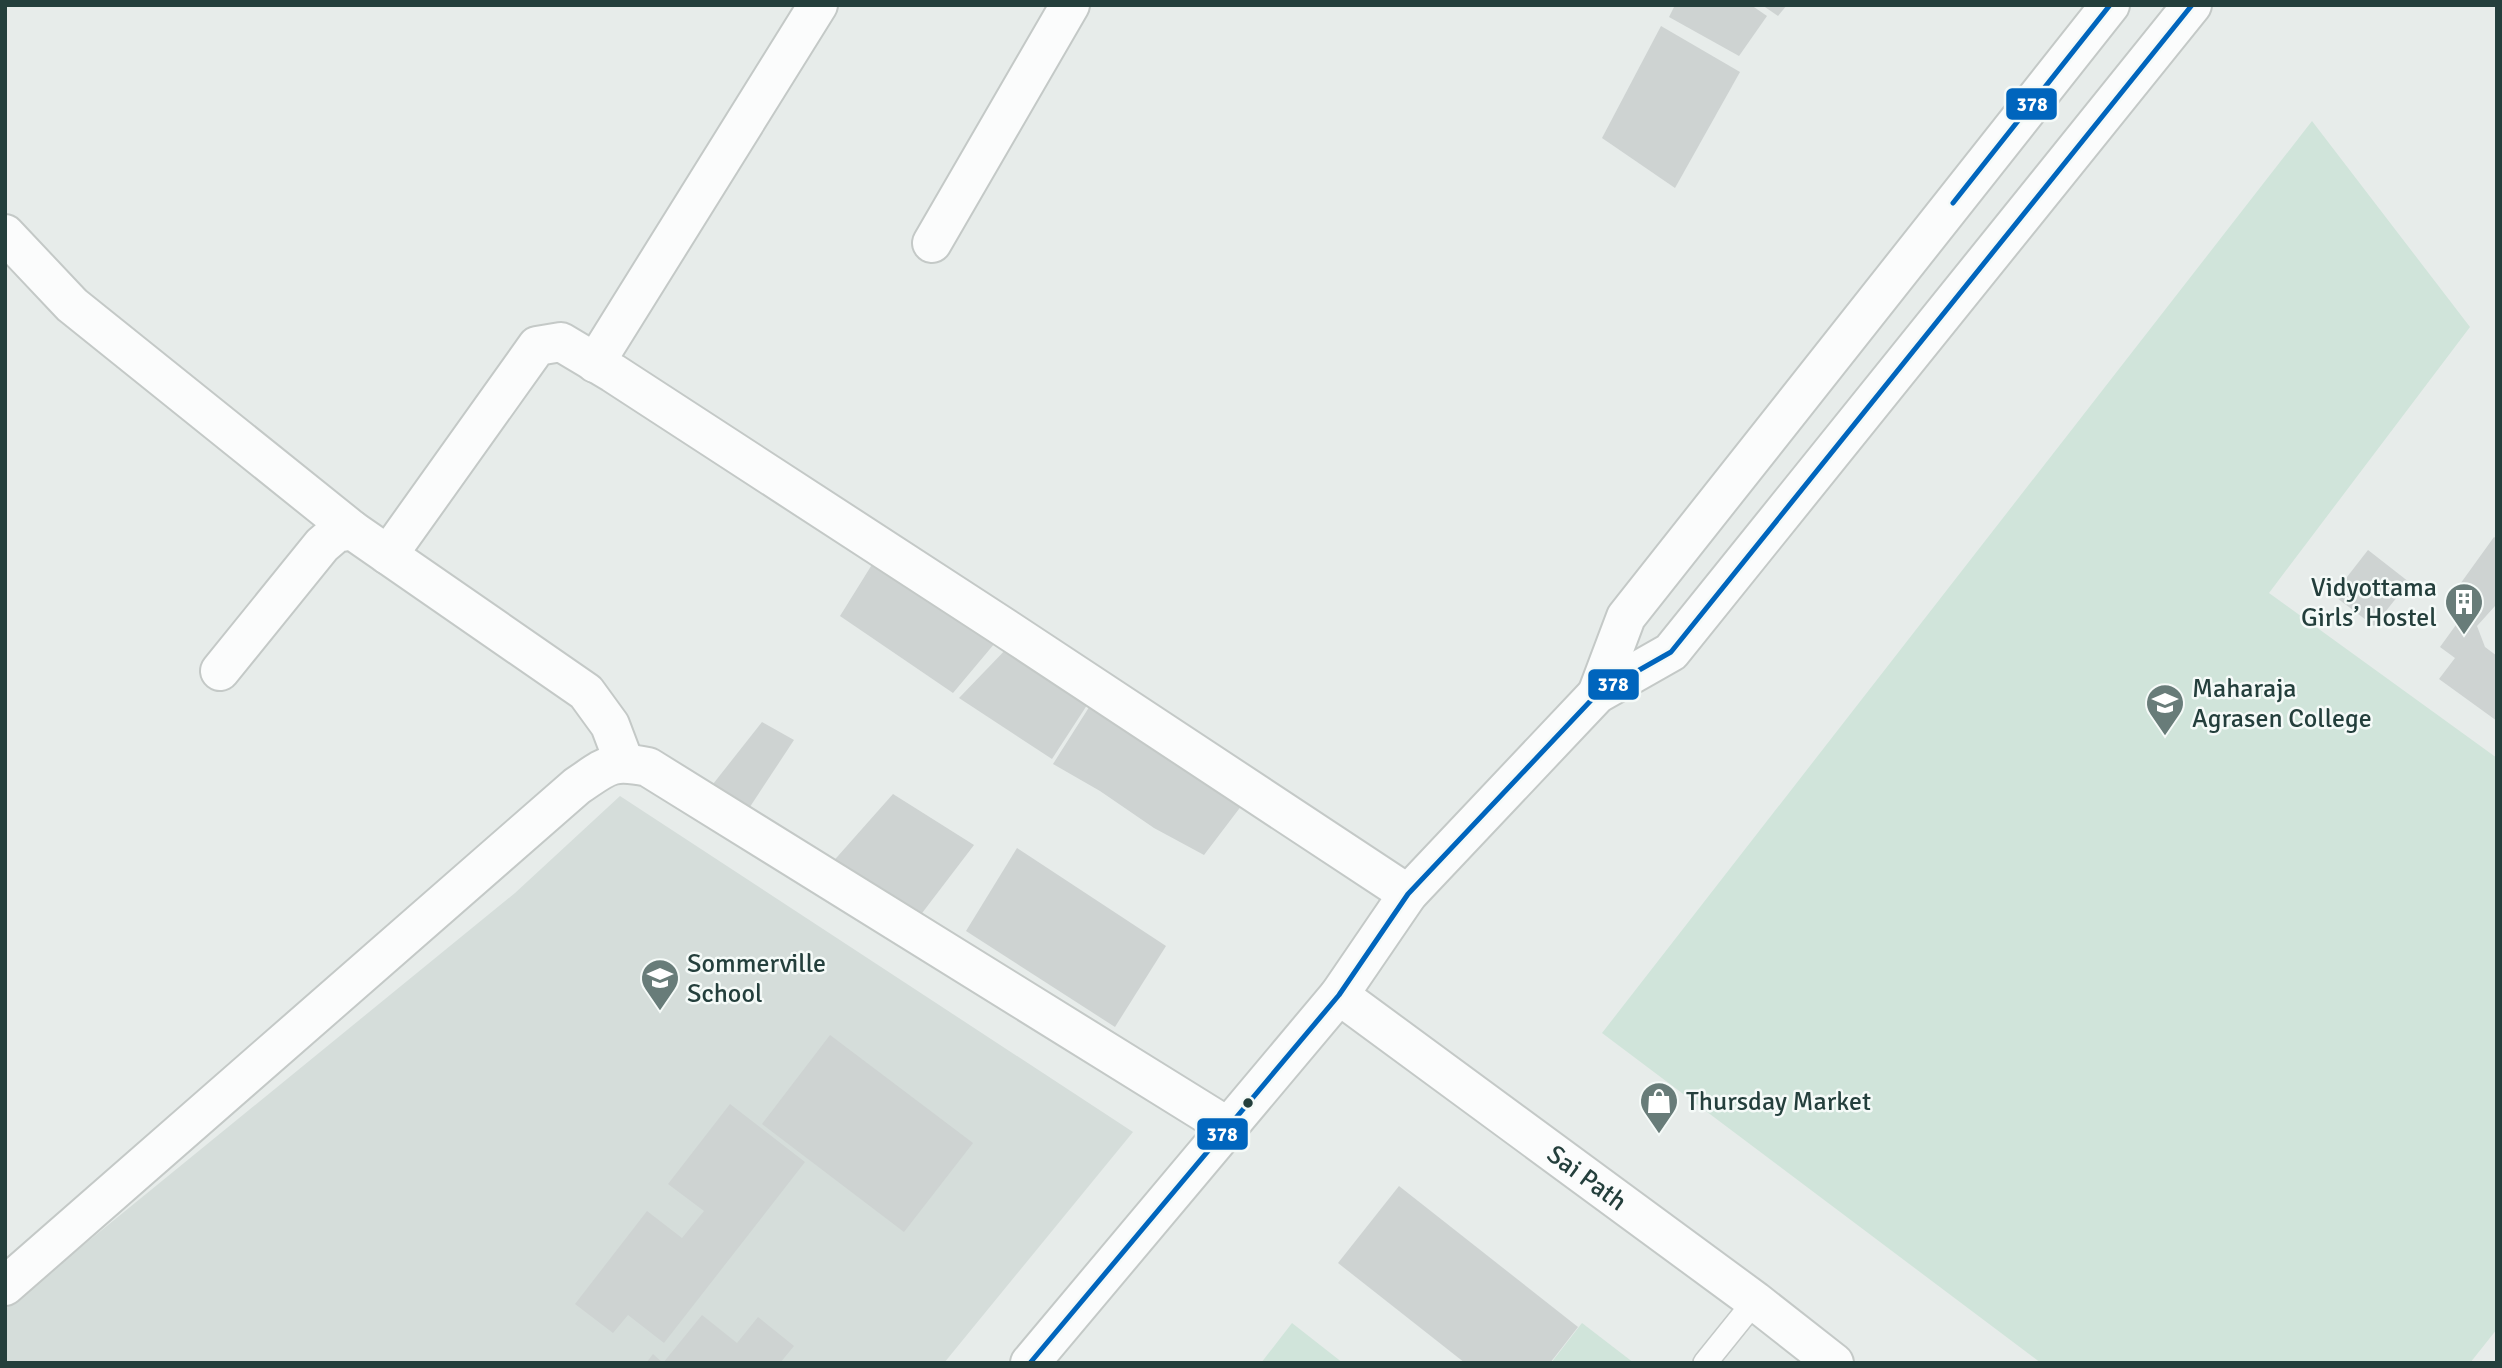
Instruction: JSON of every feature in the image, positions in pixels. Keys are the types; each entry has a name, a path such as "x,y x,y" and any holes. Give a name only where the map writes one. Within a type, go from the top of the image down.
{"street":[{"path":"595,363 818,5"},
{"path":"932,243 1070,5"},
{"path":"1597,694 1626,617 2110,5"},
{"path":"1030,1363 1339,995 1408,894 1597,694 1671,652 2192,5"},
{"path":"5,234 72,305 352,530 586,692 610,725 624,762"},
{"path":"388,555 537,346 561,342 985,615 1408,894"},
{"path":"220,671 322,545 336,534 352,530"},
{"path":"5,1286 577,786 604,767 624,762 648,767 1228,1127"},
{"name":"Sai Path","path":"1339,995 1755,1301 1834,1363"}],"lane":[{"path":"1705,1363 1755,1301"}],"shaded area":[{"name":"Sommerville School","path":"620,796 1133,1132 944,1363 5,1363 5,1309 515,893"}],"green space":[{"name":"Maharaja Agrasen College","path":"2312,121 2470,327 2269,593 2497,758 2497,1329 2470,1363 2041,1363 1602,1033"},
{"path":"1292,1323 1343,1363 1261,1363"},
{"path":"1582,1323 1634,1363 1551,1363"}],"building":[{"path":"1675,5 1751,5 1767,16 1739,56 1669,17"},
{"path":"1762,5 1787,5 1778,16"},
{"path":"1661,26 1740,72 1675,188 1602,138"},
{"name":"Vidyottama Girls’ Hostel","path":"2494,537 2497,539 2497,607 2495,606 2477,626 2485,647 2497,656 2497,721 2439,679 2455,658 2440,647 2461,618 2445,605"},
{"path":"2368,550 2409,582 2374,626 2333,595"},
{"path":"873,563 1000,637 953,693 840,616"},
{"path":"1011,644 1091,699 1052,759 959,698"},
{"path":"1093,701 1245,801 1204,855 1154,828 1100,791 1053,764"},
{"path":"762,722 794,740 742,819 702,798"},
{"path":"893,794 974,845 916,921 830,865"},
{"path":"1017,848 1166,946 1115,1027 966,931"},
{"path":"830,1035 973,1143 904,1232 762,1124"},
{"path":"730,1104 805,1162 664,1343 628,1315 613,1333 575,1304 647,1211 682,1238 704,1211 668,1184"},
{"path":"1399,1186 1578,1327 1550,1363 1465,1363 1338,1263"},
{"path":"702,1315 737,1343 758,1317 794,1346 780,1363 663,1363"},
{"path":"653,1354 663,1363 646,1363"}],"transit line":[{"name":"378","path":"1953,203 2110,5"},
{"name":"378","path":"1030,1363 1339,995 1408,894 1597,694 1671,652 2192,5"}],"place":[{"name":"Vidyottama Girls’ Hostel","path":"2464,636"},
{"name":"Maharaja Agrasen College","path":"2165,737"},
{"name":"Sommerville School","path":"660,1012"},
{"name":"Thursday Market","path":"1659,1135"}]}
